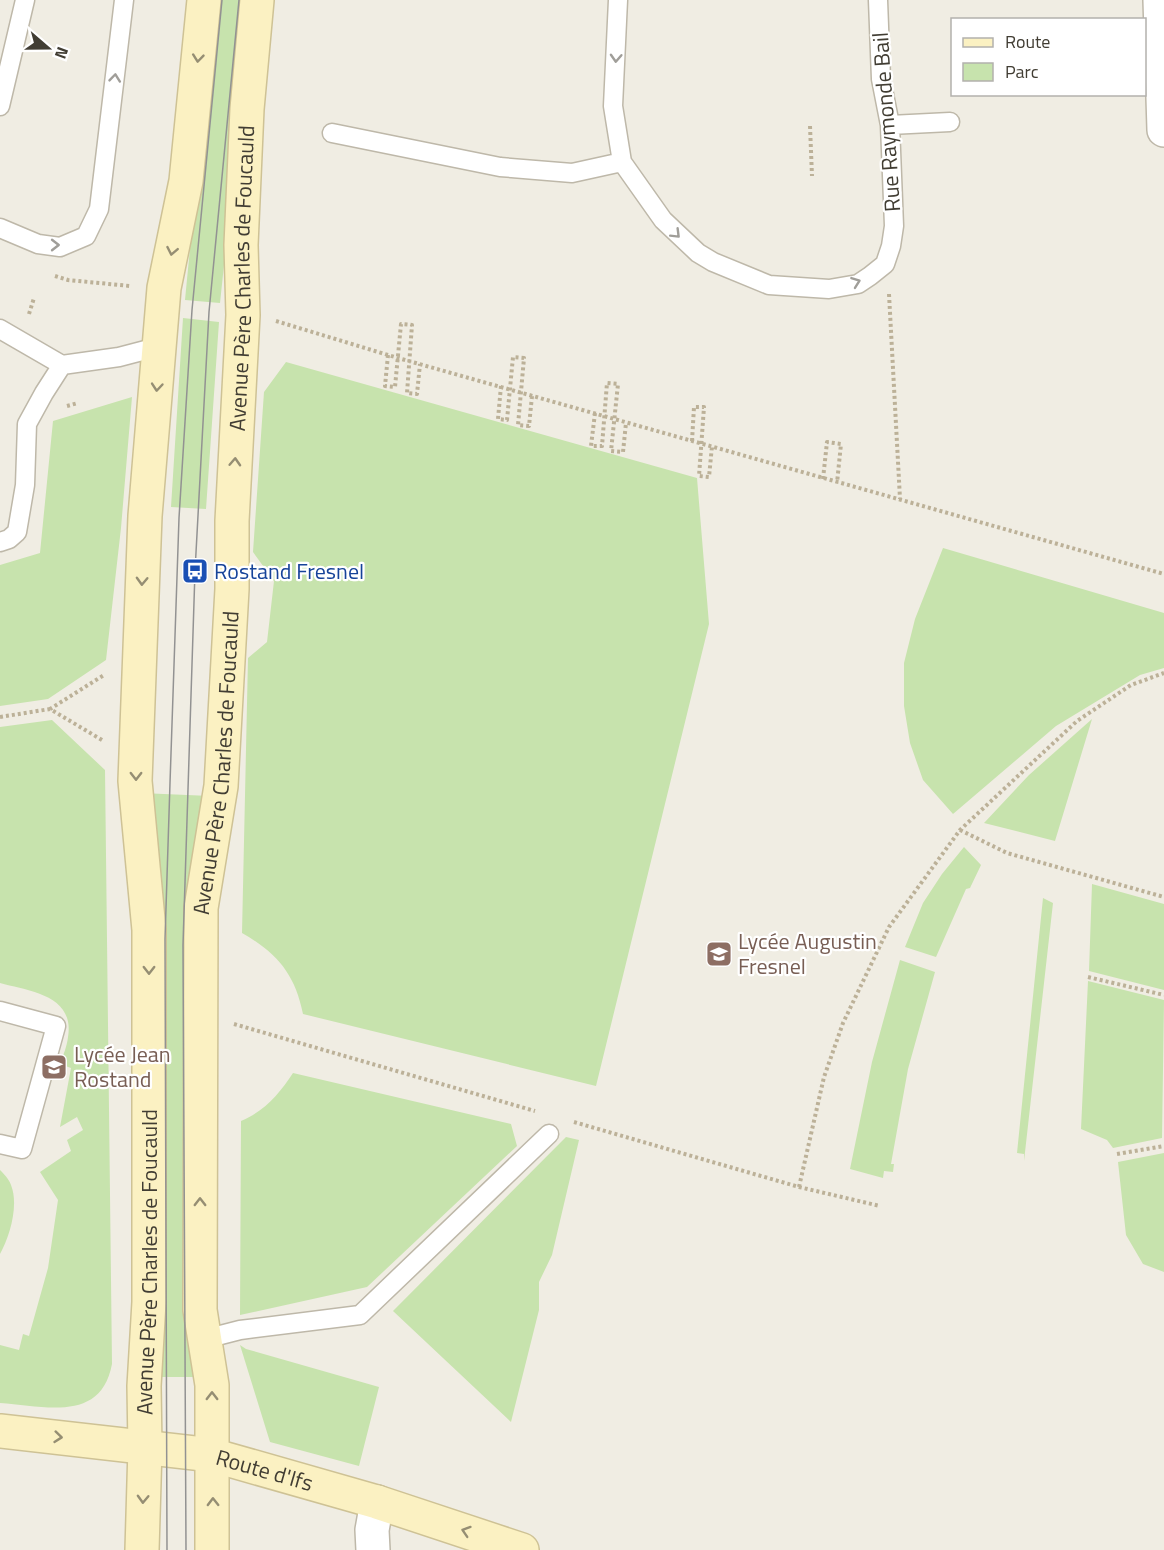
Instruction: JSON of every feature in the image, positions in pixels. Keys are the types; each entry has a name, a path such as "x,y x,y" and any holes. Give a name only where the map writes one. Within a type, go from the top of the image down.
{"main road":[{"name":"Avenue Père Charles de Foucauld","path":"142,1550 144,1386 149,1302 149,930 135,782 145,516 161,346 164,288 186,181 204,0"},
{"name":"Avenue Père Charles de Foucauld","path":"212,1550 212,1385 200,1310 201,909 221,786 243,315 241,245 247,109 257,0"},
{"name":"Route d'Ifs","path":"0,1431 212,1455 377,1502 522,1550"}],"street":[{"path":"1160,0 1164,130"},
{"path":"372,1550 372,1530 377,1502"}],"lane":[{"path":"0,106 25,0"},
{"path":"0,228 38,244 60,247 86,236 99,209 124,0"},
{"name":"Rue Raymonde Bail","path":"618,0 613,106 622,162 663,220 698,254 713,262 769,285 829,289 858,284 885,264 891,246 894,226 890,125 881,79 878,0"},
{"path":"890,125 950,122"},
{"path":"333,134 500,167 572,173 622,162"},
{"path":"0,329 62,365 119,357 161,346"},
{"path":"0,542 9,539 17,532 25,485 27,424 62,365"},
{"path":"0,1011 56,1026 22,1149 0,1144"},
{"path":"205,1339 240,1330 360,1315 549,1134"}],"path":[{"path":"810,126 812,176"},
{"path":"45,273 68,279 137,286"},
{"path":"889,287 900,500"},
{"path":"272,320 604,417 1164,574"},
{"path":"388,355 385,387 395,387 401,324 412,325 407,393 417,394 420,364"},
{"path":"501,386 498,419 507,420 513,357 524,358 518,424 529,426 532,396"},
{"path":"595,413 591,446 602,446 608,383 618,384 612,451 623,452 626,423"},
{"path":"692,441 694,407 704,407 699,476 709,477 712,446"},
{"path":"823,479 827,442 842,444 837,483"},
{"path":"0,717 50,709 113,669"},
{"path":"799,1187 824,1077 843,1023 889,927 960,830 1077,721 1131,685 1164,673"},
{"path":"50,709 109,744"},
{"path":"960,830 1007,853 1164,897"},
{"path":"1088,977 1164,995"},
{"path":"234,1024 538,1112"},
{"path":"573,1122 799,1187 880,1206"},
{"path":"1118,1154 1164,1146"}],"green space":[{"path":"214,0 252,0 220,303 185,300"},
{"path":"183,318 219,322 206,509 171,507"},
{"path":"286,362 697,478 709,624 596,1086 303,1014 295,987 283,966 265,948 242,933 248,658 267,642 274,581 253,552 264,392"},
{"path":"132,397 121,528 106,660 48,699 0,706 0,565 40,553 53,421"},
{"path":"943,548 1164,613 1164,668 1140,675 1056,726 953,814 923,780 910,743 904,706 904,663 915,619"},
{"path":"1092,719 1055,841 984,823 1029,775"},
{"path":"52,720 105,770 112,1364 106,1383 96,1395 84,1403 52,1408 0,1403 0,1345 19,1350 23,1334 29,1336 48,1268 58,1200 40,1172 71,1151 67,1140 83,1130 77,1117 60,1127 71,1068 60,1064 68,1037 68,1023 64,1012 48,997 0,983 0,727"},
{"path":"141,793 210,796 202,1377 151,1377"},
{"path":"964,847 981,865 970,888 966,889 936,957 905,947 923,903 942,874"},
{"path":"1092,884 1164,904 1164,990 1089,971"},
{"path":"1043,898 1053,903 1024,1161 1024,1154 1017,1153"},
{"path":"900,960 935,972 908,1069 891,1164 894,1164 893,1172 884,1171 883,1178 850,1169 872,1062"},
{"path":"1088,981 1164,1000 1162,1138 1113,1148 1107,1140 1081,1129"},
{"path":"293,1073 511,1124 517,1146 367,1287 240,1315 241,1121 271,1101"},
{"path":"566,1137 579,1140 552,1255 539,1282 539,1310 511,1422 393,1311"},
{"path":"1164,1153 1164,1272 1143,1264 1126,1235 1118,1162"},
{"path":"0,1170 10,1183 14,1211 10,1230 0,1254"},
{"path":"240,1345 246,1349 379,1387 359,1466 270,1442"}],"tram line":[{"path":"167,1550 165,939 179,518 192,310 222,0"},
{"path":"186,1550 183,945 195,571 209,312 239,0"}],"place":[{"name":"Rostand Fresnel","path":"195,571"},
{"name":"Lycée Augustin Fresnel","path":"719,954"},
{"name":"Lycée Jean Rostand","path":"54,1067"}]}
